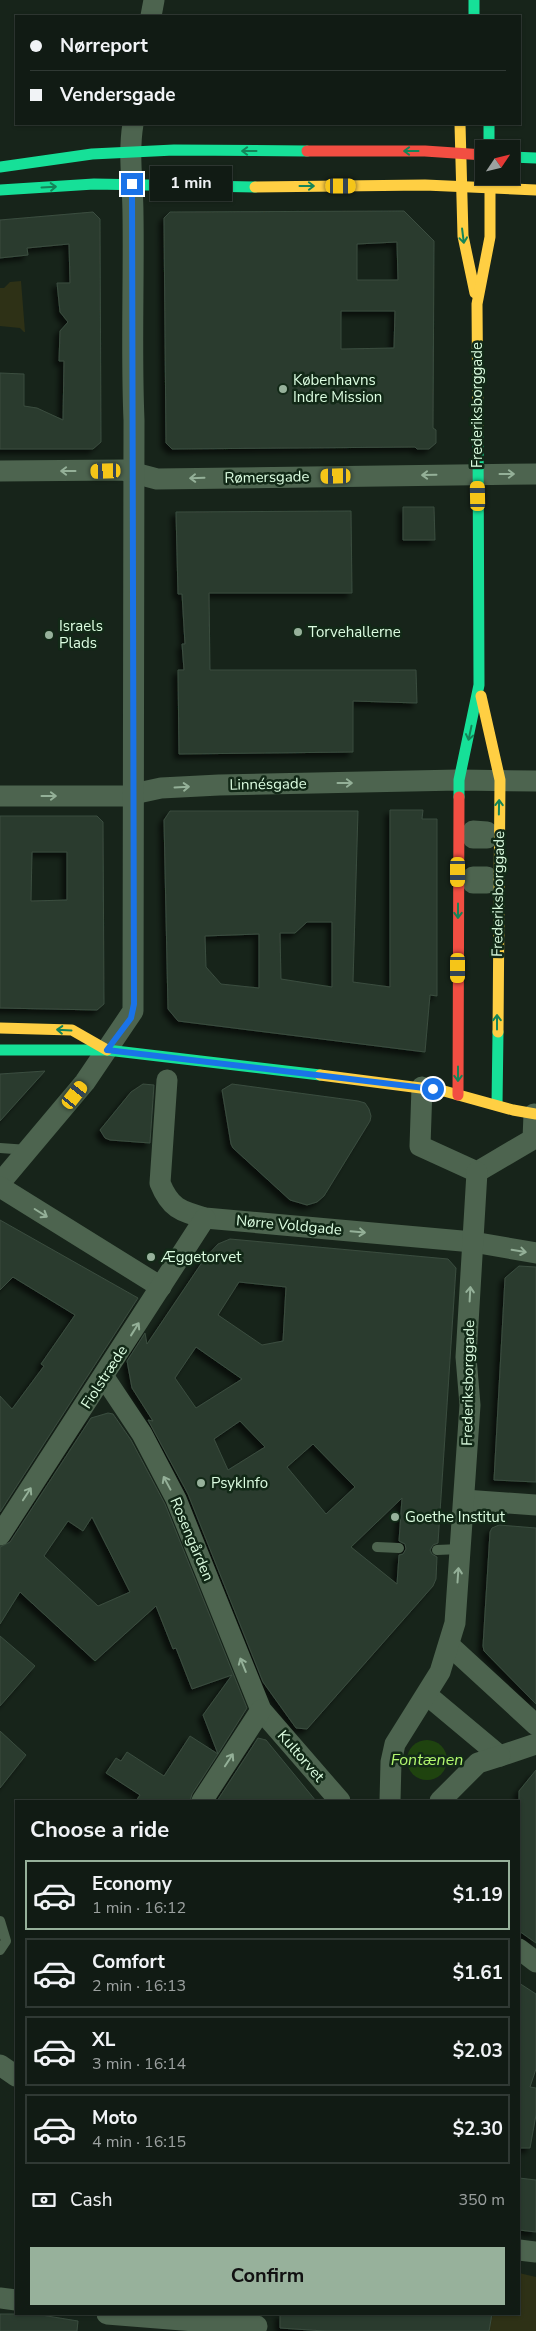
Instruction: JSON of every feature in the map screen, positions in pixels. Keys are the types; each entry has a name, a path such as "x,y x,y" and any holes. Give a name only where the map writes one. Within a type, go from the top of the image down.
{"street":[{"path":"151,15 154,0"},
{"path":"474,0 474,15"},
{"path":"0,1183 16,1158 55,1120 107,1050 133,1011 134,473 131,353 131,152 133,125"},
{"name":"Frederiksborggade","path":"460,125 462,236 477,304"},
{"path":"489,125 489,140"},
{"path":"0,167 92,154 131,152 425,151 475,155"},
{"path":"520,157 536,158"},
{"path":"0,190 132,184 241,186 425,185 536,190"},
{"name":"Frederiksborggade","path":"458,1095 459,780 479,685 477,304 490,237 490,185"},
{"name":"Rømersgade","path":"0,472 123,470 157,479 536,474"},
{"name":"Frederiksborggade","path":"479,685 500,780 497,1105"},
{"name":"Linnésgade","path":"0,796 124,796 161,788 219,785 459,780 536,781"},
{"path":"0,1028 72,1030 107,1050"},
{"path":"0,1050 107,1050 422,1087 535,1114 532,1139 477,1172 420,1146 422,1087"},
{"name":"Nørre Voldgade","path":"167,1080 160,1183 166,1199 184,1212 205,1218 472,1242 536,1254"},
{"name":"Frederiksborggade","path":"448,1644 455,1623 470,1405 466,1357 477,1172"},
{"path":"0,1187 161,1287"},
{"name":"Fiolstræde","path":"0,1535 104,1377 205,1218"},
{"name":"Rosengården","path":"104,1377 142,1434 176,1499 262,1710"},
{"path":"464,1500 536,1505"},
{"path":"390,1800 391,1762 395,1744 440,1672 448,1644 536,1726"},
{"path":"427,1695 500,1756"},
{"path":"203,1800 262,1710"},
{"name":"Kultorvet","path":"262,1710 339,1800"},
{"path":"441,1800 478,1763 536,1744"},
{"path":"520,1950 536,1962"},
{"path":"0,2065 15,2075"},
{"path":"520,2250 536,2252"},
{"path":"0,2298 15,2300"},
{"path":"122,2315 257,2324"}],"lane":[{"path":"0,1148 16,1158"},
{"path":"377,1547 399,1548"},
{"path":"438,1550 460,1549"},
{"path":"0,1921 6,1941 0,1950"}],"shaded area":[{"path":"21,281 25,332 20,328 0,326 0,288 4,288 10,282"},
{"path":"520,2273 536,2277 536,2331 478,2331 489,2329 487,2318 492,2318 493,2315 520,2315"}],"water":[{"name":"Fontænen","path":"431,1740 438,1743 444,1749 447,1760 446,1768 438,1777 431,1780 423,1780 416,1777 408,1768 407,1756 410,1749 419,1741"}],"building":[{"path":"404,211 434,241 433,428 436,430 436,443 429,449 417,449 415,447 172,449 166,443 164,218 170,212","holes":["397,242 398,280 357,280 357,244","341,311 395,311 394,348 341,349"]},
{"path":"93,212 100,219 101,442 93,449 0,449 0,373 24,374 24,406 37,408 63,420 64,361 59,361 60,331 68,322 60,312 57,283 70,283 69,244 27,248 28,255 0,258 0,220"},
{"path":"403,507 434,507 435,540 403,540"},
{"path":"351,511 352,593 209,593 210,670 416,670 417,703 353,701 353,752 179,754 178,670 184,670 182,644 185,644 182,594 178,594 176,512"},
{"path":"390,810 423,810 422,819 437,819 437,996 430,995 425,1052 178,1021 168,1009 164,820 170,811 358,811 353,982 390,987","holes":["307,922 332,922 332,987 281,979 280,933 295,933","259,934 259,988 221,984 206,967 205,936"]},
{"path":"0,816 97,816 103,822 104,1004 97,1010 0,1008","holes":["32,852 67,852 67,900 31,901"]},
{"path":"45,1071 0,1121 0,1074"},
{"path":"143,1084 154,1085 150,1143 105,1138 100,1130 131,1092"},
{"path":"232,1084 365,1103 371,1116 370,1121 324,1196 317,1202 307,1205 290,1200 233,1148 222,1090"},
{"path":"0,1220 138,1298 0,1512 0,1396 12,1409 44,1366 41,1364 75,1315 13,1277 0,1290"},
{"path":"230,1239 448,1259 456,1268 438,1543 433,1545 430,1550 437,1557 436,1579 433,1586 307,1729 296,1728 263,1682 188,1494 148,1420 153,1421 132,1388 127,1361 145,1333 147,1344 205,1258 218,1244","holes":["239,1282 286,1287 283,1341 262,1345 218,1315","196,1347 242,1379 196,1408 175,1378","240,1421 265,1447 228,1470 214,1439","313,1444 355,1487 326,1514 287,1467","402,1498 399,1541 405,1544 406,1549 403,1554 399,1555 397,1584 351,1547"]},
{"path":"519,1266 536,1267 536,1482 494,1480 505,1278"},
{"path":"108,1413 113,1414 131,1440 165,1504 247,1708 218,1754 203,1715 232,1675 192,1689 176,1648 173,1649 156,1606 95,1661 20,1592 0,1624 0,1547 10,1542 91,1418","holes":["92,1517 130,1592 98,1606 44,1556 68,1521 83,1531"]},
{"path":"499,1525 536,1528 536,1704 484,1651 490,1532 492,1528"},
{"path":"0,1636 35,1666 0,1706"},
{"path":"0,1731 26,1755 0,1788"},
{"path":"190,1736 218,1754 192,1794 190,1800 137,1800 140,1795 106,1773 116,1758 121,1761 127,1752 164,1776"},
{"path":"258,1738 266,1740 315,1800 218,1800"},
{"path":"536,1770 536,1943 520,1932 519,1791"},
{"path":"520,1984 536,1994 536,2069 530,2087 536,2088 536,2115 530,2148 520,2148"},
{"path":"520,2178 536,2180 536,2232 520,2230"},
{"path":"0,2314 41,2315 78,2321 77,2331 0,2331"},
{"path":"280,2315 492,2315 489,2331 324,2331 280,2328"}],"traffic: fast":[{"path":"474,0 474,15"},
{"path":"489,125 489,140"},
{"path":"0,167 92,154 174,150 307,151"},
{"path":"520,157 536,158"},
{"path":"0,190 94,184 255,187"},
{"path":"459,797 459,780 479,685 478,434"},
{"path":"497,1105 498,1032"},
{"path":"0,1050 107,1050 320,1075"}],"traffic: slow":[{"path":"460,125 463,236 475,293"},
{"path":"255,187 425,185 536,190"},
{"path":"478,434 477,304 490,237 490,185"},
{"path":"481,696 500,780 498,1032"},
{"path":"0,1028 72,1030 107,1050"},
{"path":"320,1075 444,1091 513,1110 536,1114"}],"traffic: jam":[{"path":"307,151 425,151 475,154"},
{"path":"458,1095 459,797"}],"place":[{"name":"Københavns Indre Mission","path":"283,389"},
{"name":"Torvehallerne","path":"298,632"},
{"name":"Israels Plads","path":"49,635"},
{"name":"Æggetorvet","path":"151,1257"},
{"name":"PsykInfo","path":"201,1483"},
{"name":"Goethe Institut","path":"395,1517"}],"route":[{"path":"132,184 134,1004 131,1018 107,1050 433,1089"}]}
